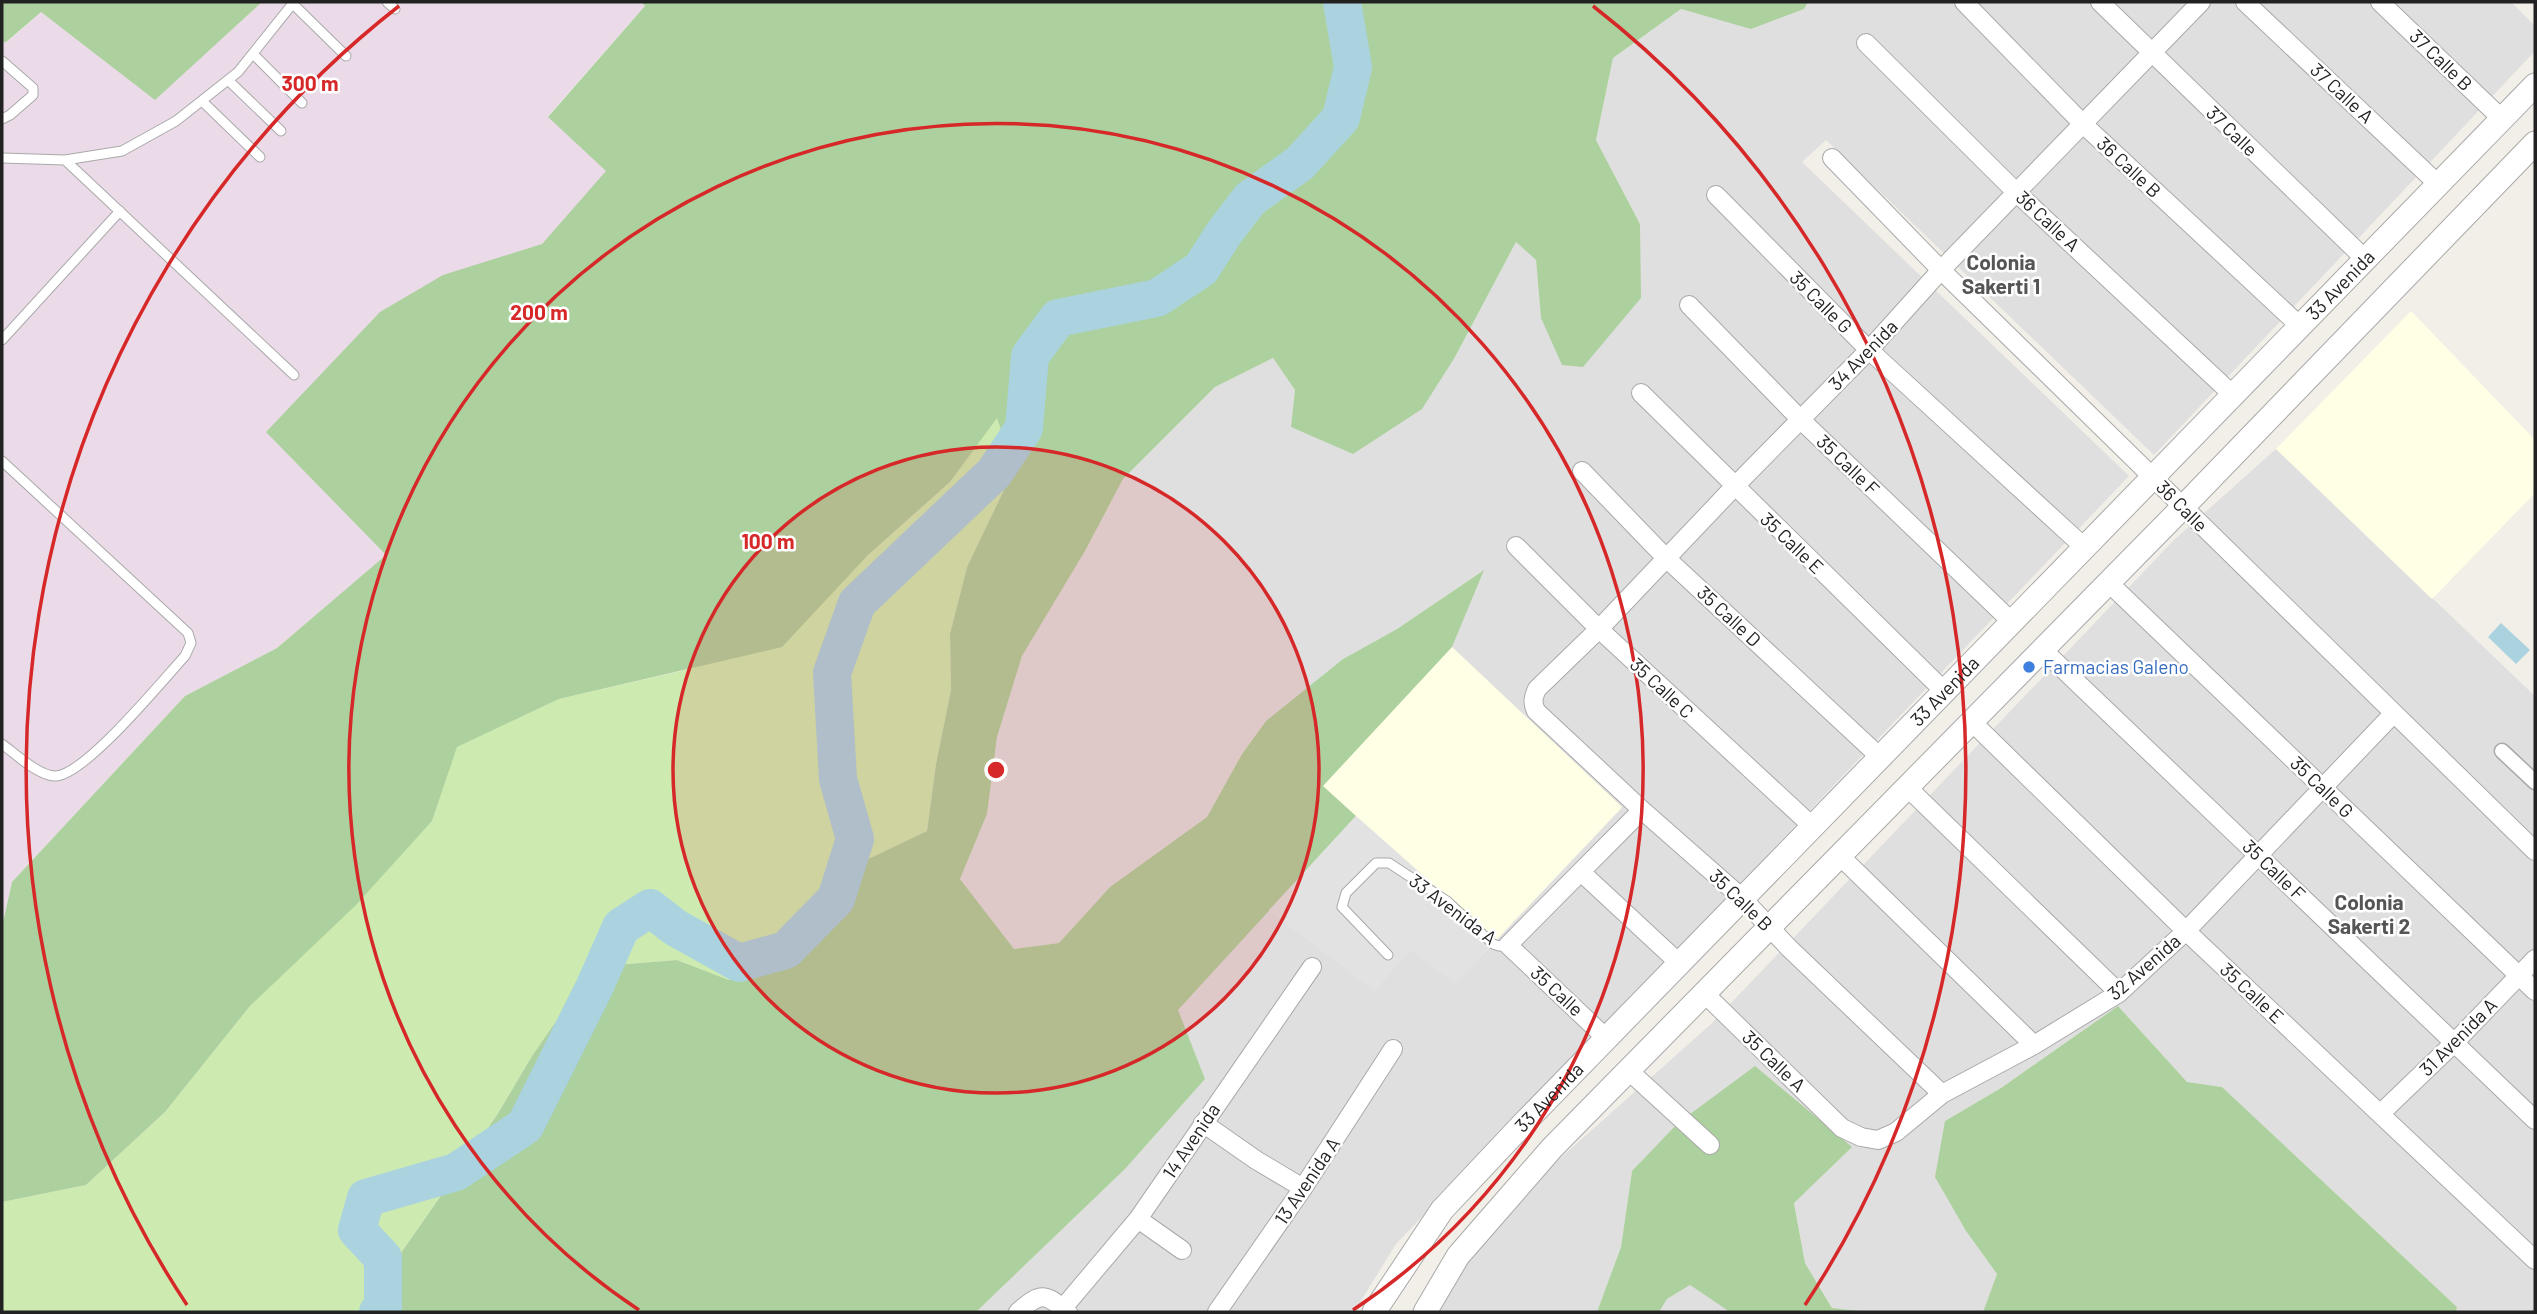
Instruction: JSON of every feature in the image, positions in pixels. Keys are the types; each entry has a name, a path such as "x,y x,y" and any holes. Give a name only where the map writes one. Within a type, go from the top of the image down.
{"street":[{"name":"36 Calle B","path":"1964,2 2083,124 2300,326"},
{"name":"37 Calle","path":"2100,2 2365,259"},
{"name":"34 Avenida","path":"1536,711 1533,703 1538,689 1869,350 1941,270 2201,2"},
{"name":"37 Calle A","path":"2245,2 2438,184"},
{"name":"37 Calle B","path":"2379,2 2502,119"},
{"name":"36 Calle A","path":"1866,43 2017,193 2233,395"},
{"name":"33 Avenida","path":"1374,1312 1443,1210 1606,1038 2535,85"},
{"name":"33 Avenida","path":"1425,1312 1458,1256 1552,1149 2109,583 2535,143"},
{"name":"36 Calle","path":"1832,158 1941,270 2535,851"},
{"name":"35 Calle G","path":"1716,195 1869,350 2084,547"},
{"name":"35 Calle F","path":"1689,306 1800,419 2011,621"},
{"name":"35 Calle E","path":"1641,393 1944,691"},
{"name":"35 Calle D","path":"1582,471 1666,558 1880,757"},
{"name":"35 Calle C","path":"1517,546 1599,629 1812,826"},
{"name":"35 Calle G","path":"2109,583 2535,991"},
{"name":"35 Calle F","path":"2043,650 2535,1120"},
{"name":"35 Calle B","path":"1536,711 1742,898 1799,957 1942,1094"},
{"name":"32 Avenida","path":"1842,1128 1861,1137 1878,1140 1896,1132 1942,1094 2034,1045 2119,993 2186,931 2394,713"},
{"name":"35 Calle E","path":"1972,722 2186,931 2535,1260"},
{"path":"2502,751 2535,782"},
{"path":"1908,788 2119,993"},
{"name":"33 Avenida A","path":"1508,945 1642,810"},
{"path":"1840,856 2034,1045"},
{"path":"1581,872 1679,963"},
{"name":"35 Calle","path":"1508,945 1606,1038"},
{"name":"31 Avenida A","path":"2380,1114 2535,960"},
{"name":"14 Avenida","path":"1066,1310 1138,1219 1312,967"},
{"name":"35 Calle A","path":"1705,994 1842,1128"},
{"name":"13 Avenida A","path":"1217,1312 1303,1188 1393,1049"},
{"path":"1629,1071 1710,1145"},
{"path":"1203,1123 1256,1160 1303,1188"},
{"path":"1138,1219 1182,1251"},
{"path":"1024,1307 1042,1297 1053,1299 1066,1310"}],"lane":[{"path":"387,2 395,9"},
{"path":"2,158 65,160 122,151 176,121 238,72 293,3 346,56"},
{"path":"253,54 302,103"},
{"path":"2,61 33,88 33,95 2,119"},
{"path":"228,80 281,131"},
{"path":"202,101 260,157"},
{"path":"65,160 294,375"},
{"path":"2,340 120,211"},
{"path":"2,461 188,633 191,643 185,656 104,743 69,773 54,776 30,765 2,744"},
{"name":"33 Avenida A","path":"1388,955 1342,907 1346,893 1376,863 1383,862 1397,867 1447,901 1493,944 1508,945"}],"shaded area":[{"path":"262,2 641,2 645,6 548,116 607,171 542,244 266,431 386,555 277,648 185,696 12,882 2,927 2,39 6,43 41,12 155,99"},
{"path":"1808,2 2511,2 2535,26 2535,51 2154,455 1826,140 1802,162 2129,476 1396,1244 1354,1312 976,1312 1125,1169 1205,1079 1177,1010 1269,910 1374,990 1411,950 1456,983 1622,808 1452,647 1482,571 1397,629 1343,659 1266,721 1242,754 1207,817 1110,887 1059,943 1014,949 960,879 987,814 997,737 1022,656 1085,551 1123,479 1215,387 1273,358 1295,390 1455,357 1516,242 1536,260 1541,318 1640,224 1596,140 1613,58 1681,9 1751,28 1803,9"},
{"path":"2411,311 2535,440 2535,493 2432,599 2276,449"},
{"path":"2276,449 2535,696 2535,1312 2456,1312 2457,1307 2222,1087 2187,1082 2118,1006 2001,1088 1945,1121 1966,1231 1997,1274 1983,1312 1866,1312 1833,1309 1805,1263 1794,1202 1632,1171 1621,1247 1597,1312 1434,1312 1472,1255 1548,1169 1710,1025 2174,540"},
{"path":"1452,647 1622,807 1496,940 1322,786"},
{"path":"1356,816 1496,940 1456,984 1411,950 1374,991 1269,910"},
{"path":"1690,1285 1730,1312 1659,1312 1667,1299"}],"green space":[{"path":"2,2 262,2 155,100 41,12 5,43 2,39"},
{"path":"641,2 1808,2 1804,9 1751,29 1681,9 1613,58 1596,140 1640,224 1641,298 1583,367 1562,365 1541,318 1536,260 1516,242 1455,357 1422,409 1353,454 1291,427 1295,390 1273,358 1215,387 1123,479 1085,551 1022,656 997,737 987,814 960,879 1014,949 1059,943 1110,887 1207,817 1242,754 1266,721 1343,659 1397,629 1484,570 1452,647 1323,786 1356,816 1178,1010 1205,1079 1125,1169 976,1312 360,1312 497,1115 532,1056 568,1004 616,965 677,960 729,980 795,944 833,876 927,831 936,764 951,690 950,634 967,567 1014,469 997,418 950,482 867,556 782,647 559,699 457,747 432,821 356,905 250,1006 165,1112 86,1185 2,1202 2,927 12,882 185,696 277,648 386,555 266,432 380,312 443,275 542,244 606,171 548,117 645,6"},
{"path":"997,417 1014,469 967,567 950,634 951,690 936,764 927,831 834,876 795,944 729,980 677,960 617,965 568,1004 532,1056 497,1115 360,1312 2,1312 2,1202 86,1185 165,1112 250,1006 432,821 456,747 559,699 690,669 867,556 950,482"},
{"path":"2118,1006 2187,1082 2222,1087 2457,1307 2456,1312 1983,1312 1997,1274 1966,1231 1935,1177 1945,1121 2001,1088"},
{"path":"1755,1066 1852,1147 1794,1203 1805,1263 1832,1308 1866,1312 1730,1312 1690,1285 1667,1299 1659,1312 1597,1312 1621,1247 1632,1171 1678,1123"}],"water":[{"path":"2501,623 2530,650 2516,664 2488,637"}],"waterway":[{"path":"378,1312 383,1308 383,1258 357,1230 366,1198 456,1172 525,1126 594,988 621,927 650,908 676,928 739,963 786,950 836,899 855,839 838,779 832,673 857,603 994,473 1024,428 1030,356 1058,318 1157,298 1201,269 1250,199 1300,163 1341,118 1353,67 1342,2"}],"place":[{"name":"Farmacias Galeno","path":"2029,667"}],"district":[{"name":"Colonia Sakerti 1","path":"2001,275"},
{"name":"Colonia Sakerti 2","path":"2369,915"}]}
